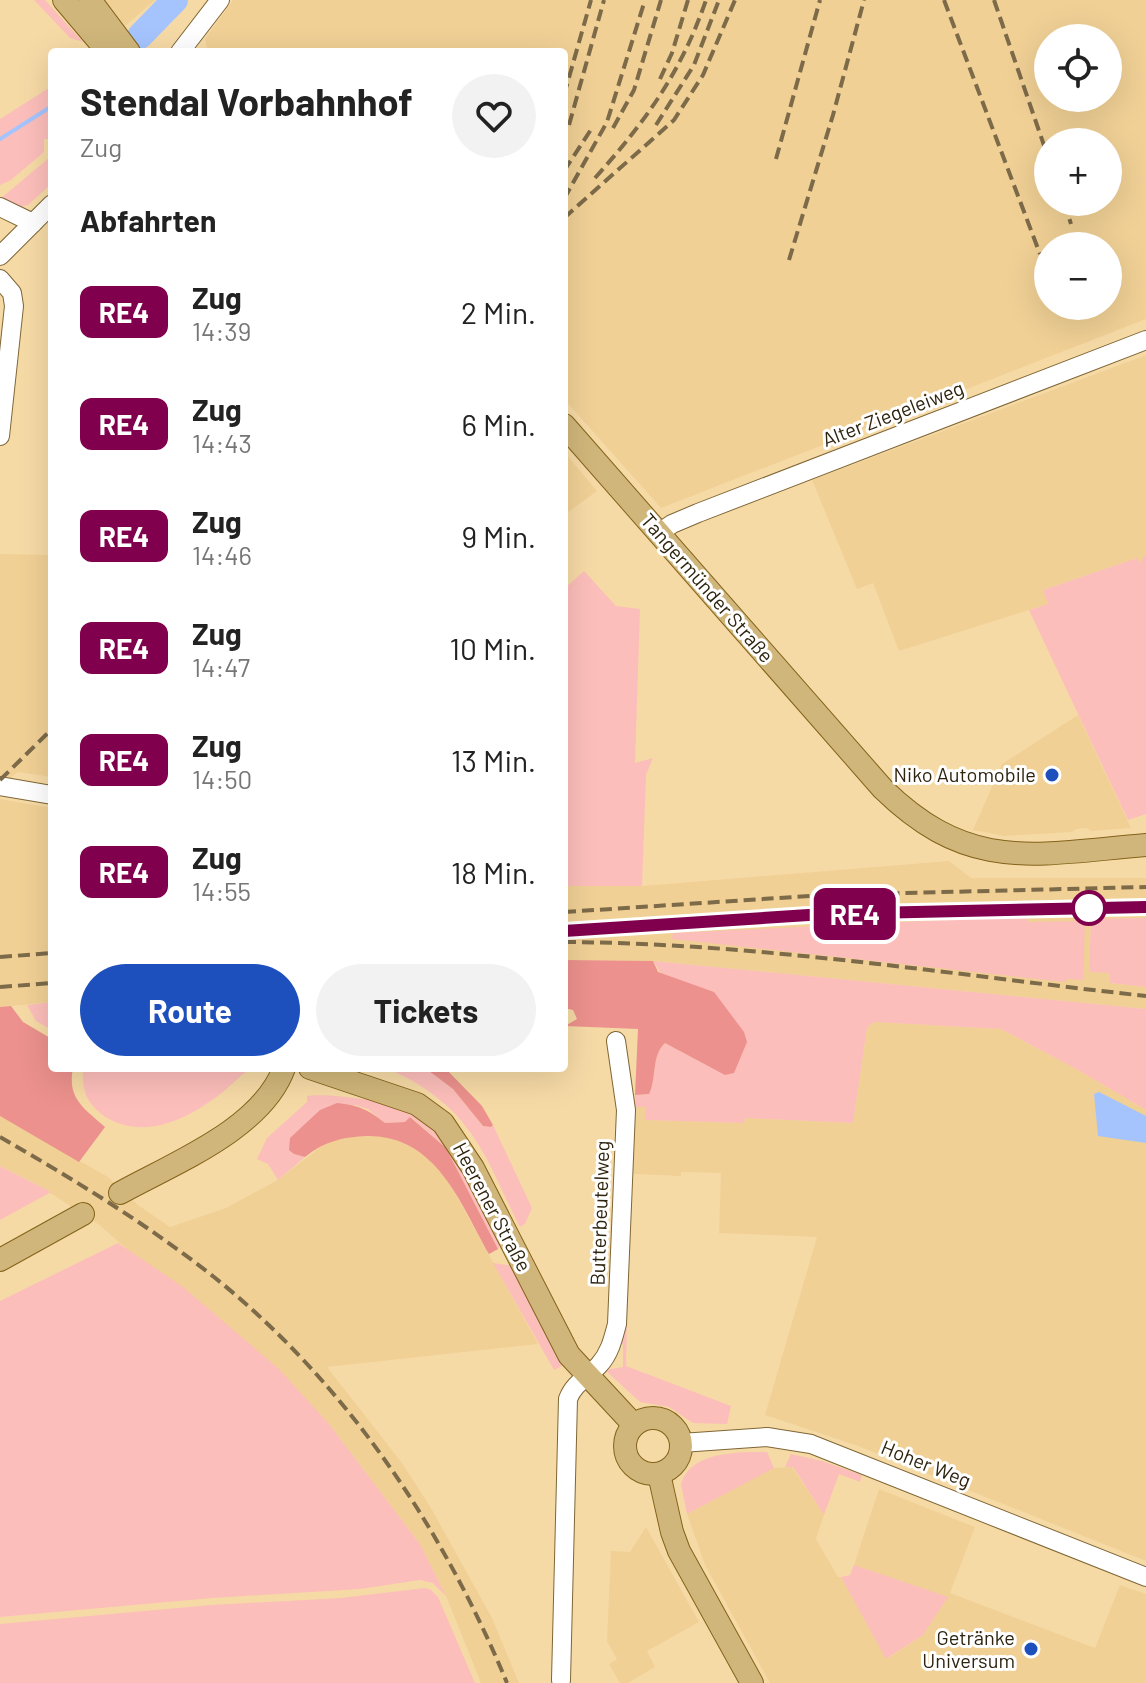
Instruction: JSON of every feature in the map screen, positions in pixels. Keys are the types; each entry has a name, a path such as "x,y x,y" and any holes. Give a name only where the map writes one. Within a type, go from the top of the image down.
{"main road":[{"path":"64,0 123,48"},
{"path":"90,0 124,48"},
{"name":"Tangermünder Straße","path":"568,430 902,807 939,832 965,844 998,852 1019,854 1146,845"},
{"path":"120,1193 244,1122 271,1095 282,1072"},
{"name":"Heerener Straße","path":"322,1072 417,1104 443,1123 473,1168 569,1355 586,1377 634,1425"},
{"path":"0,1260 83,1214"},
{"path":"647,1418 663,1419 675,1429 681,1443 673,1466 659,1474 642,1472 630,1463 626,1455 625,1439 634,1425 647,1418"},
{"path":"659,1474 679,1551 752,1683"}],"street":[{"path":"183,48 220,0"},
{"path":"0,207 33,223"},
{"path":"0,256 48,208"},
{"path":"0,436 14,306 4,283"},
{"name":"Alter Ziegeleiweg","path":"659,533 698,513 1146,340"},
{"path":"0,786 48,794"},
{"name":"Butterbeutelweg","path":"586,1377 609,1353 617,1324 626,1110 616,1041"},
{"path":"561,1680 568,1399 571,1391 586,1377"},
{"name":"Hoher Weg","path":"681,1443 767,1437 811,1444 1146,1577"}],"shaded area":[{"path":"34,0 45,0 83,42 70,38"},
{"path":"105,0 155,0 125,26"},
{"path":"233,0 1146,0 1146,319 661,508 568,403 568,48 207,48 205,39"},
{"path":"48,89 48,139 44,139 44,152 11,180 0,185 0,119"},
{"path":"48,159 48,187 28,205 21,207 0,199"},
{"path":"1146,355 1146,554 1140,564 1137,558 1043,590 1048,604 899,651 873,583 857,589 812,480"},
{"path":"568,457 597,491 568,512"},
{"path":"0,554 48,555 48,776 18,772 0,786"},
{"path":"1146,554 1146,814 1128,820 1029,610 1048,604 1043,590 1137,558 1140,563"},
{"path":"584,571 616,606 640,609 635,763 653,758 646,775 642,886 568,886 568,585"},
{"name":"Niko Automobile","path":"1078,715 1131,828 1091,831 1087,828 1072,832 1004,836 973,830 1002,764"},
{"path":"0,799 48,807 48,1002 0,1007"},
{"path":"949,861 971,878 1146,878 1146,918 1091,919 1089,971 1111,973 1110,983 1146,987 1146,1009 653,961 568,960 568,886 642,886"},
{"path":"1027,916 1027,922 1085,921 1083,980 1066,979 1065,982 672,939 673,933"},
{"path":"1146,918 1146,987 1110,983 1110,973 1089,972 1091,919"},
{"path":"568,960 653,961 658,972 714,992 744,1032 747,1042 734,1073 725,1075 665,1043 658,1054 649,1094 635,1095 638,1029 568,1026 577,1019 573,1010 568,1009"},
{"path":"653,961 1146,1009 1146,1110 1001,1029 874,1022 867,1028 853,1123 745,1118 744,1123 645,1120 646,1107 634,1107 635,1095 648,1094 658,1054 665,1043 726,1075"},
{"path":"48,1002 48,1028 36,1021 27,1005"},
{"path":"11,1006 23,1022 48,1037 48,1072 73,1072 73,1088 79,1102 105,1127 79,1162 0,1116 0,1007"},
{"path":"874,1022 1001,1029 1146,1110 1146,1561 858,1446 765,1415 817,1237 719,1233 721,1173 681,1172 681,1176 632,1174 634,1107 646,1107 646,1120 744,1123 745,1118 853,1123 867,1028"},
{"path":"83,1072 247,1072 197,1110 151,1127 135,1127 104,1116 89,1101"},
{"path":"394,1072 430,1072 453,1089 483,1126 493,1125 532,1208 525,1224 520,1227 484,1154 462,1121 432,1094"},
{"path":"430,1072 449,1072 482,1106 493,1125 483,1126 453,1089"},
{"path":"307,1096 388,1103 426,1121 450,1147 469,1178 501,1243 498,1249 446,1148 411,1117 406,1122 385,1123 368,1109 355,1105 294,1154 305,1157 278,1180 268,1164 257,1159 267,1138 307,1102"},
{"path":"337,1103 363,1109 385,1123 405,1122 410,1117 446,1148 498,1249 489,1254 444,1176 412,1147 392,1139 368,1136 335,1141 305,1157 289,1150 290,1138 320,1110"},
{"path":"0,1116 108,1177 138,1205 170,1227 226,1208 278,1180 327,1142 342,1137 381,1136 401,1140 427,1157 445,1175 538,1344 327,1367 402,1463 431,1508 492,1618 519,1683 481,1683 446,1596 420,1544 329,1424 98,1224 38,1185 0,1166"},
{"path":"0,1166 51,1192 0,1220"},
{"path":"118,1243 183,1287 279,1369 329,1424 420,1544 446,1596 433,1583 420,1580 360,1589 212,1598 0,1617 0,1301"},
{"path":"493,1263 514,1266 564,1365 554,1370"},
{"path":"628,1269 626,1366 731,1406 727,1424 693,1423 669,1407 640,1402 605,1370 623,1367 623,1344 617,1344"},
{"path":"767,1452 774,1468 687,1514 681,1484 694,1465 717,1456"},
{"path":"791,1454 862,1475 860,1482 839,1474 824,1515 793,1467 785,1467"},
{"path":"792,1467 824,1515 816,1539 887,1659 923,1635 947,1597 854,1565 879,1489 975,1527 950,1593 1095,1648 1120,1585 1146,1594 1146,1683 770,1683 705,1565 687,1514 772,1468"},
{"path":"646,1527 699,1622 647,1651 655,1667 628,1683 620,1683 609,1664 617,1659 607,1641 611,1551 630,1552"},
{"path":"854,1565 948,1597 923,1635 886,1659 841,1577 850,1575"},
{"path":"425,1588 438,1597 475,1683 0,1683 0,1624 211,1605 341,1598"}],"water":[{"path":"1099,1092 1146,1116 1146,1143 1098,1136 1094,1094"}],"waterway":[{"path":"140,36 175,0"},
{"path":"0,139 48,109"}],"railway":[{"path":"568,81 591,0"},
{"path":"569,125 604,0"},
{"path":"568,192 607,122 645,0"},
{"path":"613,128 634,90 661,0"},
{"path":"660,79 672,53 688,0"},
{"path":"595,178 660,95 685,51 706,0"},
{"path":"656,125 694,65 719,0"},
{"path":"568,214 674,120 703,75 735,0"},
{"path":"776,159 820,0"},
{"path":"789,260 864,0"},
{"path":"944,0 1034,238"},
{"path":"994,0 1038,128"},
{"path":"568,165 592,128"},
{"path":"1068,216 1071,224"},
{"path":"0,780 48,733"},
{"path":"568,912 825,895 1146,887"},
{"path":"568,931 824,914 1146,907"},
{"path":"568,942 783,954 1146,996"},
{"path":"0,957 48,953"},
{"path":"0,987 48,983"},
{"path":"0,1137 109,1203 189,1257 262,1319 306,1363 348,1411 421,1514 453,1569 507,1683"}],"train":[{"name":"RE4","path":"568,931 824,914 1146,907"}],"place":[{"name":"Niko Automobile","path":"1052,775"},
{"name":"Getränke Universum","path":"1031,1649"}]}
